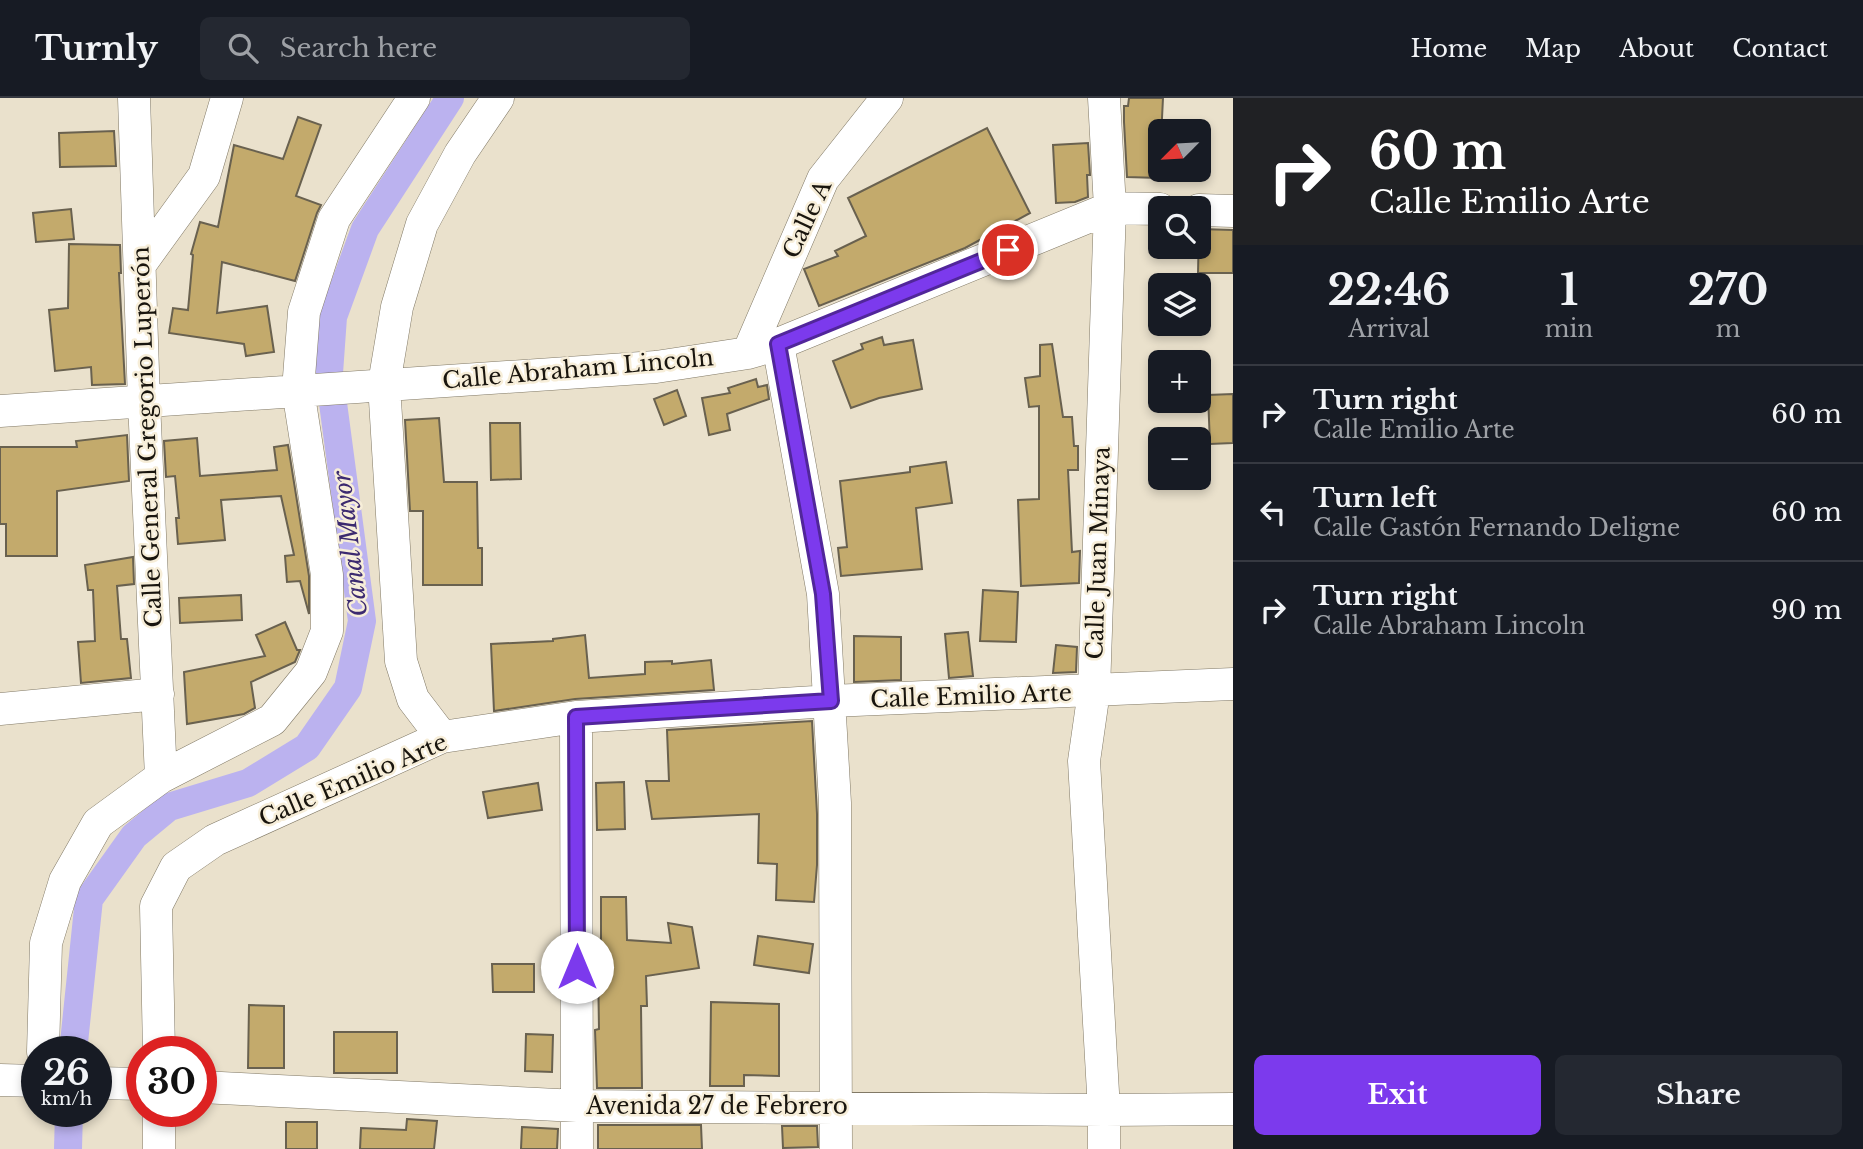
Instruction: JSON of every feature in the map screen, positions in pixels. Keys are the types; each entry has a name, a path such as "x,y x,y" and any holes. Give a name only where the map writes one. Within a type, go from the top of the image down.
{"street":[{"name":"Calle General Gregorio Luperón","path":"134,98 144,402 162,777"},
{"path":"141,263 204,176 227,98"},
{"path":"43,1036 46,943 65,881 98,823 162,777 272,720 311,672 327,631 327,575 301,390 304,312 334,219 414,98"},
{"path":"442,737 413,699 401,661 371,385 422,224 460,155 498,98"},
{"name":"Calle A","path":"748,352 824,179 887,98"},
{"name":"Calle Juan Minaya","path":"1104,98 1110,208 1094,691 1084,761 1104,1149"},
{"name":"Calle Abraham Lincoln","path":"0,411 656,367 748,352 778,344 1110,208 1148,209"},
{"path":"1211,210 1233,211"},
{"path":"778,344 823,594 831,701 835,803 836,1149"},
{"name":"Calle Emilio Arte","path":"159,1036 156,906 176,867 215,840 442,737 576,717 831,701 1233,684"},
{"path":"0,709 158,694"},
{"path":"576,717 577,1149"},
{"path":"0,1080 21,1081"},
{"name":"Avenida 27 de Febrero","path":"217,1088 577,1106 1233,1109"},
{"path":"159,1127 159,1149"}],"building":[{"path":"1129,98 1163,98 1162,119 1148,119 1148,178 1127,177 1124,106 1128,106"},
{"path":"298,117 321,125 296,196 321,205 295,281 222,262 217,313 267,306 274,352 246,356 244,344 169,333 173,308 188,310 191,254 200,222 218,227 234,145 283,159"},
{"path":"987,128 1030,213 965,248 819,306 804,269 838,256 835,251 866,236 848,198"},
{"path":"114,131 116,166 60,167 59,133"},
{"path":"1088,143 1088,197 1075,202 1056,203 1053,145"},
{"path":"71,209 74,239 36,242 33,213"},
{"path":"1211,229 1233,230 1233,273 1198,273 1198,259 1211,259"},
{"path":"69,244 120,245 125,384 92,385 91,367 55,371 49,310 68,308"},
{"path":"882,337 884,345 913,340 922,389 879,398 851,408 833,361 863,349 861,344"},
{"path":"1052,344 1063,417 1072,417 1074,446 1078,446 1078,470 1068,470 1072,552 1080,551 1079,583 1021,586 1018,500 1039,499 1039,406 1029,407 1025,378 1040,376 1040,345"},
{"path":"756,379 758,387 767,385 769,399 727,414 730,430 709,435 702,398 730,393 728,388"},
{"path":"677,390 686,416 664,425 654,399"},
{"path":"1233,394 1233,443 1211,444 1209,413 1211,413 1211,395"},
{"path":"439,418 444,482 477,482 478,548 482,548 482,585 423,585 423,511 410,511 405,420"},
{"path":"490,423 520,423 521,479 491,480"},
{"path":"127,435 129,481 57,491 57,556 6,556 6,524 0,524 0,447 77,447 76,441"},
{"path":"197,438 200,476 277,470 274,447 288,445 309,576 309,614 300,581 287,582 285,556 294,555 281,496 221,500 225,540 178,544 176,518 179,518 175,476 166,477 164,441"},
{"path":"946,462 952,503 916,508 922,569 841,576 838,548 847,547 840,481 910,472 910,467"},
{"path":"133,557 134,584 117,586 121,639 127,639 131,678 81,683 78,642 95,641 93,590 88,590 85,565"},
{"path":"983,590 1018,592 1016,642 980,641"},
{"path":"241,595 242,620 180,623 179,598"},
{"path":"285,622 297,650 300,650 295,662 251,682 255,708 244,714 187,724 184,672 265,656 256,635"},
{"path":"968,632 973,676 949,678 945,634"},
{"path":"585,635 589,678 645,674 645,662 672,661 672,664 711,660 714,690 575,699 494,711 491,644 553,641"},
{"path":"854,636 901,637 901,680 854,682"},
{"path":"1056,645 1077,647 1076,672 1053,673"},
{"path":"812,721 817,814 814,902 776,900 777,864 758,863 759,814 652,819 646,781 669,781 667,730"},
{"path":"624,782 625,829 597,830 596,783"},
{"path":"538,783 542,810 488,818 483,792"},
{"path":"601,897 626,897 627,940 671,943 668,923 692,927 699,968 646,976 647,1006 641,1006 642,1088 597,1088 595,1030 599,1029"},
{"path":"758,936 813,944 809,973 754,965"},
{"path":"492,964 534,964 534,992 493,992"},
{"path":"711,1002 779,1004 779,1076 744,1075 744,1086 710,1086"},
{"path":"249,1005 284,1006 284,1068 248,1068"},
{"path":"334,1032 397,1032 397,1073 334,1073"},
{"path":"526,1034 553,1035 552,1072 525,1071"},
{"path":"407,1119 437,1121 434,1149 360,1149 361,1128 406,1130"},
{"path":"286,1122 317,1122 317,1149 286,1149"},
{"path":"598,1125 701,1125 702,1149 598,1149"},
{"path":"782,1126 817,1126 818,1147 783,1148"},
{"path":"522,1127 558,1129 557,1149 521,1149"}],"waterway":[{"name":"Canal Mayor","path":"75,1036 89,899 134,836 169,807 248,783 307,747 348,688 362,621 329,373 333,317 365,229 450,98"},
{"name":"Canal Mayor","path":"68,1149 69,1127"}],"route":[{"path":"577,967 576,717 831,701 823,594 778,344 1008,250"}]}
